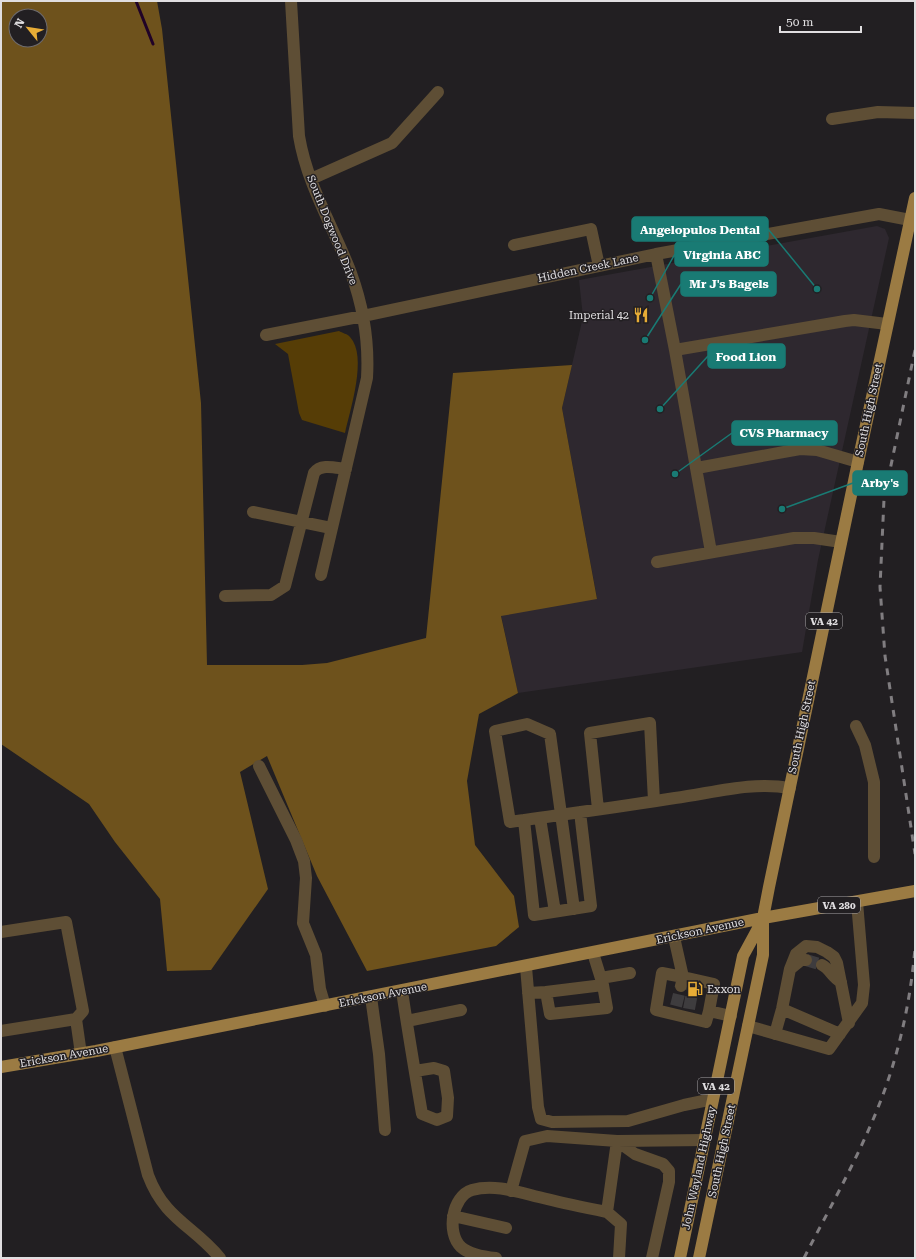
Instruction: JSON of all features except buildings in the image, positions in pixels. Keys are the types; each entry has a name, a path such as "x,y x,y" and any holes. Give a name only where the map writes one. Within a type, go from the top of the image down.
{"main road":[{"name":"South High Street","path":"699,1258 763,955 763,918 887,324 915,198"},
{"name":"VA 280","path":"763,918 915,891"},
{"name":"Erickson Avenue","path":"1,1067 81,1054 526,967 763,918"},
{"name":"John Wayland Highway","path":"680,1258 743,956 763,918"}],"street":[{"name":"South Dogwood Drive","path":"291,1 300,136 303,157 310,179 351,274 363,316 367,359 367,378 321,575"},
{"path":"310,179 392,143 438,92"},
{"path":"832,119 878,112 915,113"},
{"name":"Hidden Creek Lane","path":"266,335 656,254 879,214 910,220"},
{"path":"514,245 591,229 599,266"},
{"path":"656,254 697,468 711,552"},
{"path":"675,350 845,321 854,320 887,324"},
{"path":"697,468 800,449 817,450 858,462"},
{"path":"225,596 271,595 284,588 311,480 316,469 324,467 346,470"},
{"path":"253,512 332,528"},
{"path":"657,562 794,538 814,538 841,542"},
{"path":"598,809 590,733 650,723 654,801"},
{"path":"574,909 561,815 550,734 527,724 495,731 510,822 561,815 754,786 790,788"},
{"path":"856,726 864,745 874,782 874,857"},
{"path":"259,766 296,840 304,861 306,878 304,923 316,955 320,989 325,1006"},
{"path":"524,820 534,915 591,906 580,812"},
{"path":"540,818 555,912"},
{"path":"748,1026 829,1049 862,1003 864,985 857,902"},
{"path":"1,932 66,922 83,1011 76,1019 1,1031"},
{"path":"674,937 688,982"},
{"path":"775,1034 790,969 796,954 806,946 817,947 834,957 837,963 849,1023"},
{"path":"546,992 550,1014 607,1008 602,981 593,953"},
{"path":"790,969 800,960 806,960"},
{"path":"822,965 826,967 833,977 841,982"},
{"path":"526,967 537,1092 541,1119 552,1122 628,1121 684,1105 713,1099"},
{"path":"528,993 546,992 630,974"},
{"path":"662,974 688,982 714,984 706,1022 682,1012 656,1010 662,974"},
{"path":"402,991 415,1071"},
{"path":"371,997 379,1054 385,1130"},
{"path":"782,1009 840,1034"},
{"path":"406,1020 461,1010"},
{"path":"709,1011 731,1016"},
{"path":"76,1019 81,1054"},
{"path":"115,1047 148,1175 154,1190 163,1204 174,1216 207,1244 220,1258"},
{"path":"510,1190 525,1141 547,1136 617,1141 705,1140"},
{"path":"607,1212 617,1141"},
{"path":"617,1141 635,1154 663,1164 669,1171 669,1182 652,1258"},
{"path":"496,1258 479,1256 461,1247 453,1234 453,1216 460,1198 471,1190 492,1187 607,1212 621,1224 619,1258"},
{"path":"453,1216 506,1228"}],"shaded area":[{"path":"1,1 157,1 162,29 201,403 207,665 302,665 327,663 426,638 453,373 572,365 562,408 597,599 501,616 518,693 479,714 467,781 475,845 514,896 519,927 496,946 367,971 317,876 267,756 240,772 268,889 211,970 167,971 160,899 115,842 89,804 1,744"},
{"path":"877,226 885,229 889,238 818,560 802,652 518,693 501,615 597,598 562,408 583,317 579,280"},
{"path":"339,331 350,337 355,346 358,357 358,370 354,398 345,433 302,420 299,413 288,354 275,344"}],"waterway":[{"path":"136,1 153,44"}],"tunnel":[{"path":"806,960 822,965"},
{"path":"676,1006 681,986"},
{"path":"689,1009 693,988"}],"railway":[{"path":"915,350 884,499 880,587 885,656 915,854"},
{"path":"804,1258 856,1157 881,1101 895,1059 906,1015 915,948"}],"place":[{"name":"Angelopulos Dental","path":"817,289"},
{"name":"Virginia ABC","path":"650,298"},
{"name":"Imperial 42","path":"641,315"},
{"name":"Mr J's Bagels","path":"645,340"},
{"name":"Food Lion","path":"660,409"},
{"name":"CVS Pharmacy","path":"675,474"},
{"name":"Arby's","path":"782,509"},
{"name":"Exxon","path":"695,989"}]}
